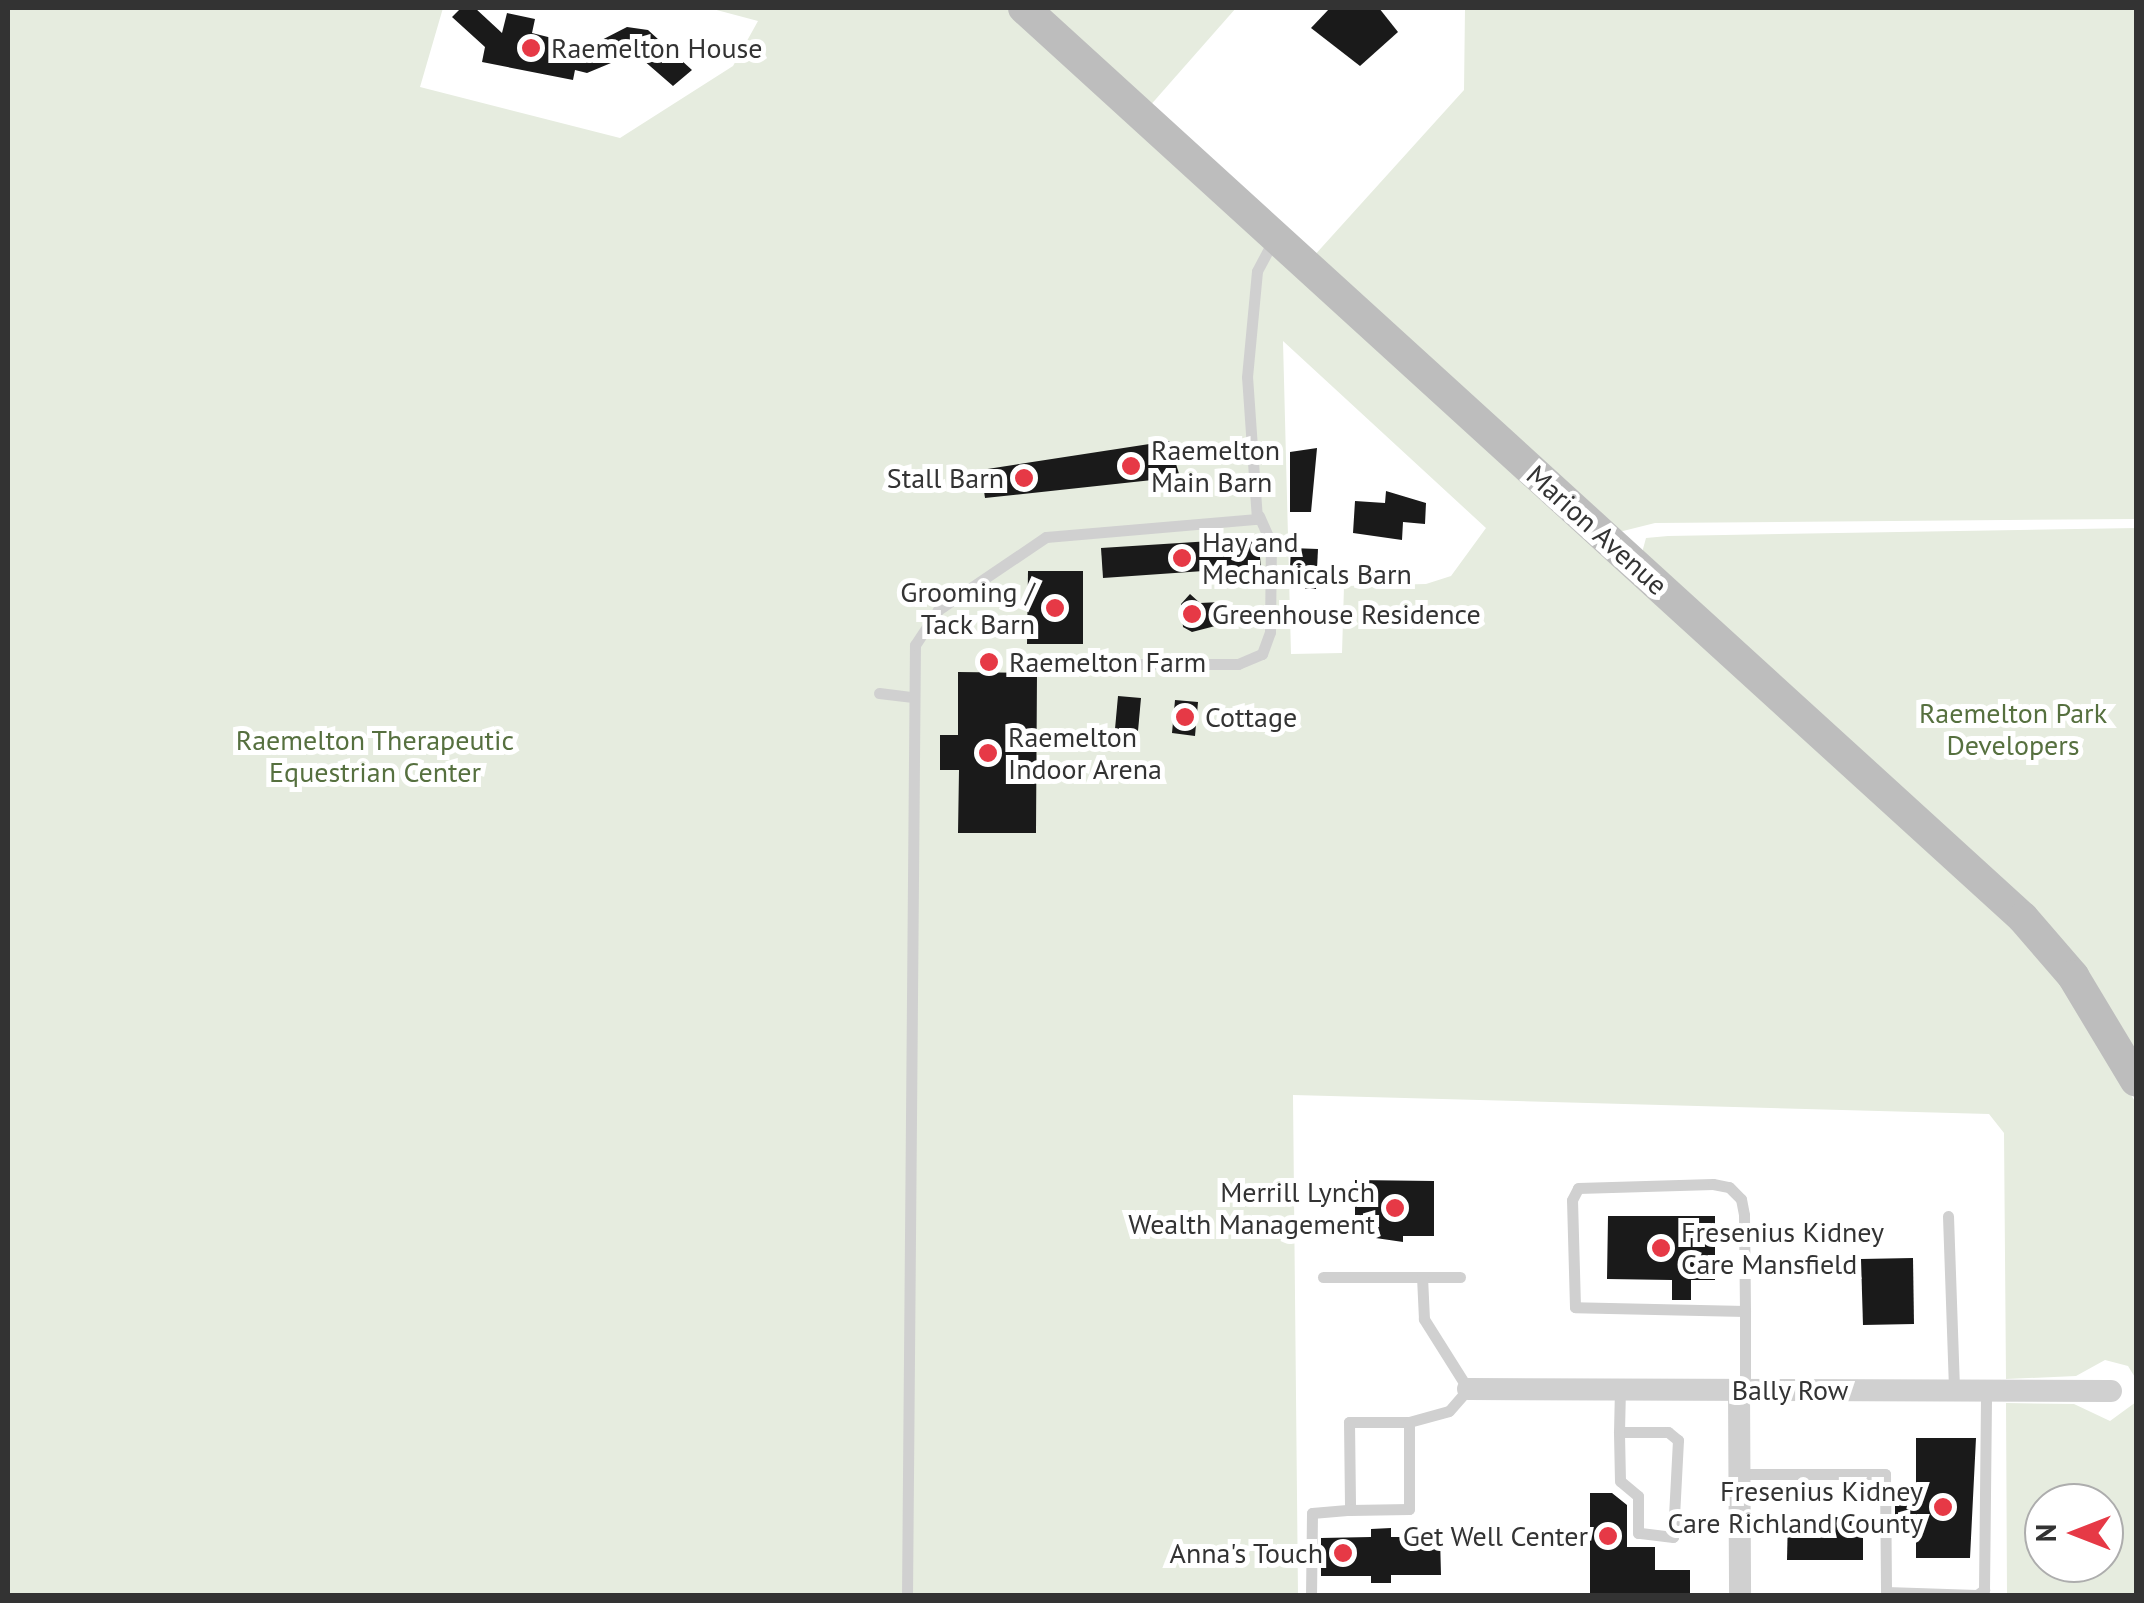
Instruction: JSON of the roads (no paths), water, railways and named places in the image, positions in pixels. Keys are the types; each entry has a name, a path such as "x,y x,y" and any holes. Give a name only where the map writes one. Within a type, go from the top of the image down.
{"street":[{"name":"Marion Avenue","path":"1024,8 2023,918 2074,976 2132,1064"},
{"name":"Bally Row","path":"1468,1389 2111,1391"},
{"path":"1740,1596 1742,1390"}],"lane":[{"path":"1100,664 1238,664 1262,654 1270,632 1270,543 1260,516 1247,376 1256,271 1276,236"},
{"path":"908,1596 915,645 929,618 1046,537 1260,516"},
{"path":"878,693 913,697"},
{"path":"1742,1390 1745,1311 1744,1214 1729,1187 1578,1188 1572,1200 1574,1308 1745,1311"},
{"path":"1948,1216 1954,1390"},
{"path":"1323,1277 1460,1277"},
{"path":"1350,1510 1349,1422 1409,1422 1449,1411 1468,1389 1424,1319 1422,1277"},
{"path":"1619,1432 1668,1432 1678,1440 1674,1538 1638,1533 1638,1496 1620,1481 1619,1432 1620,1390"},
{"path":"1740,1474 1884,1474 1886,1592 1977,1596 1984,1590 1986,1390"},
{"path":"1311,1596 1312,1513 1409,1508 1409,1422"}],"place":[{"name":"Raemelton House","path":"531,48"},
{"name":"Raemelton Main Barn","path":"1131,466"},
{"name":"Stall Barn","path":"1024,478"},
{"name":"Hay and Mechanicals Barn","path":"1182,558"},
{"name":"Grooming / Tack Barn","path":"1055,608"},
{"name":"Greenhouse Residence","path":"1192,614"},
{"name":"Raemelton Farm","path":"989,662"},
{"name":"Cottage","path":"1185,717"},
{"name":"Raemelton Indoor Arena","path":"988,753"},
{"name":"Merrill Lynch Wealth Management","path":"1395,1208"},
{"name":"Fresenius Kidney Care Mansfield","path":"1661,1248"},
{"name":"Fresenius Kidney Care Richland County","path":"1943,1507"},
{"name":"Get Well Center","path":"1608,1536"},
{"name":"Anna's Touch","path":"1343,1553"}],"park label":[{"name":"Raemelton Park Developers","path":"2013,729"},
{"name":"Raemelton Therapeutic Equestrian Center","path":"375,756"}]}
